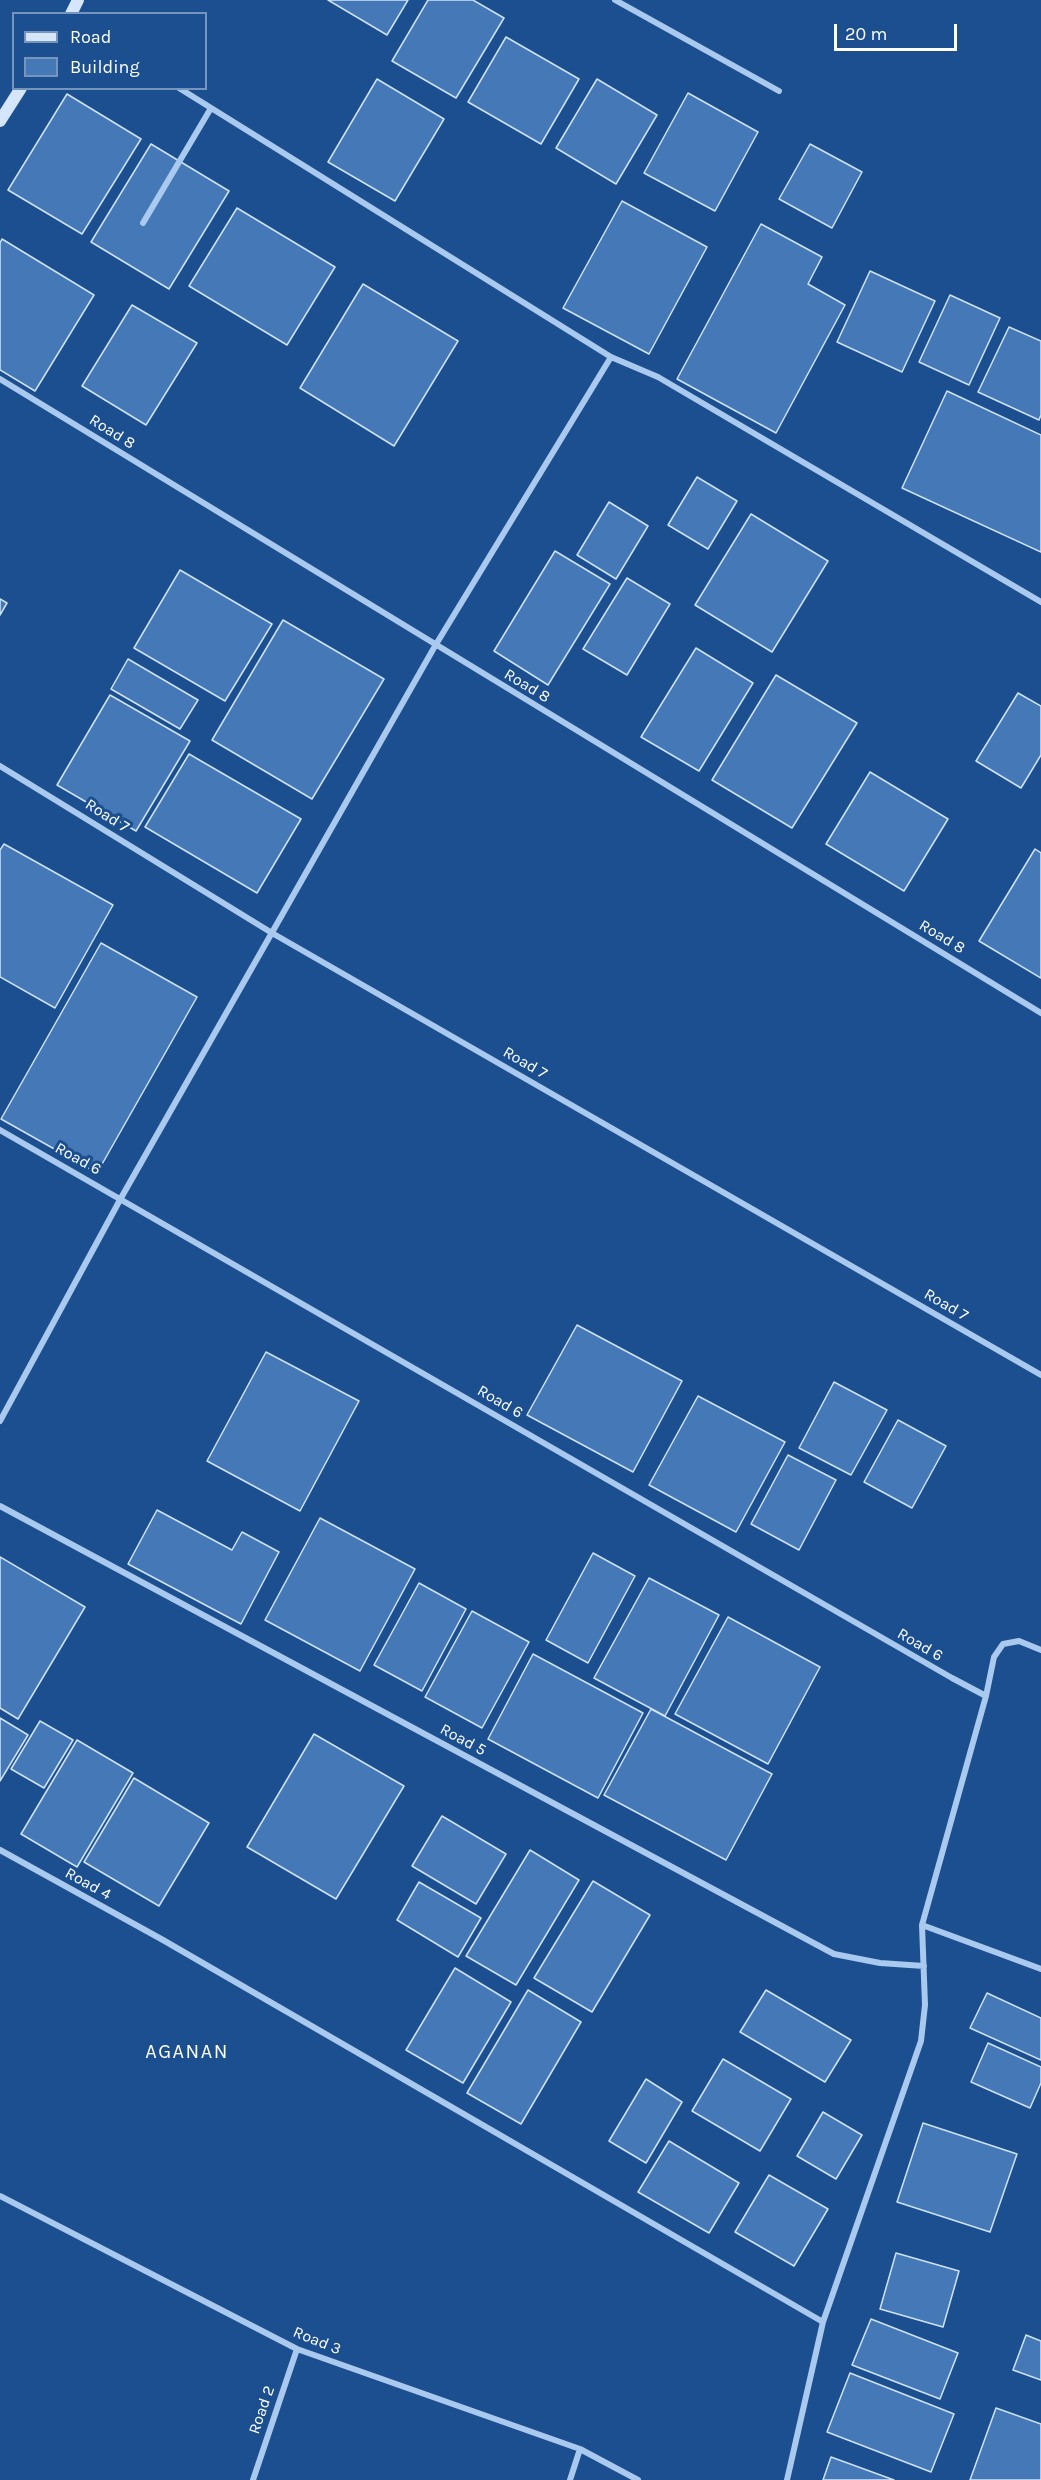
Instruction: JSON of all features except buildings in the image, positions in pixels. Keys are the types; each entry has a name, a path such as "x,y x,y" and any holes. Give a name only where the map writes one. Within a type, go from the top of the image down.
{"main road":[{"path":"0,121 20,90"}],"street":[{"path":"615,0 779,91"},
{"path":"182,90 611,357 658,377 1041,602"},
{"path":"143,223 211,108"},
{"path":"0,1421 121,1198 435,646 611,357"},
{"name":"Road 8","path":"0,379 1041,1013"},
{"name":"Road 7","path":"0,766 272,933 1041,1375"},
{"name":"Road 6","path":"0,1130 986,1696"},
{"name":"Road 5","path":"0,1506 834,1954 880,1963 924,1966"},
{"path":"787,2480 823,2322 921,2041 925,2005 922,1925 986,1696 994,1657 1003,1644 1019,1641 1041,1650"},
{"name":"Road 4","path":"0,1850 163,1940 823,2322"},
{"path":"922,1925 1041,1969"},
{"name":"Road 3","path":"0,2196 297,2349 580,2450 638,2480"},
{"name":"Road 2","path":"253,2480 297,2349"},
{"path":"570,2480 580,2450"}],"district":[{"name":"AGANAN","path":"187,2052"}]}
